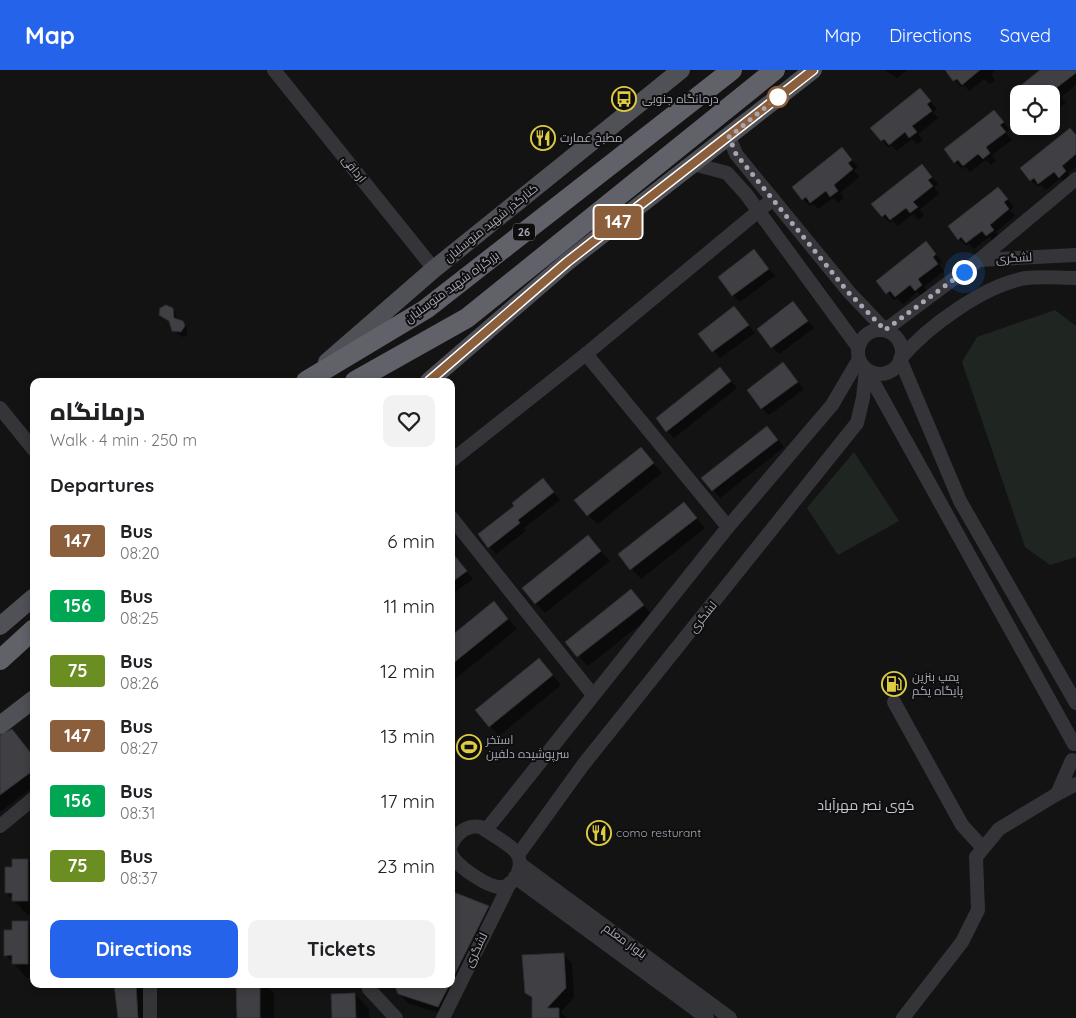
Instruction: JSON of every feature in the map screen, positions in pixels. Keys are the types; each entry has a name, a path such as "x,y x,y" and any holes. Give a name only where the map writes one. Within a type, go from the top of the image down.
{"highway":[{"name":"بزرگراه شهید متوسلیان","path":"310,378 426,309 732,70"},
{"name":"26","path":"360,378 467,318 775,70"},
{"path":"0,660 30,633"}],"main road":[{"name":"کنارگذر شهید متوسلیان","path":"308,378 434,269 681,70"},
{"path":"432,378 567,262 813,70"},
{"path":"480,308 567,262"},
{"path":"0,626 30,600"},
{"path":"0,725 30,702"}],"street":[{"name":"ارداقی","path":"274,70 434,269"},
{"path":"729,137 736,154 848,292 885,330 892,333 900,344 900,359 960,501 1076,703"},
{"path":"693,164 727,174 757,212 872,373 886,373 897,365 900,359"},
{"path":"980,260 1076,179"},
{"path":"455,457 586,354 773,199"},
{"name":"لشگری","path":"885,330 980,260 1076,255"},
{"name":"لشگری","path":"900,359 914,342 945,318 986,292 1025,278 1076,278"},
{"path":"455,836 476,826 486,830 728,527 832,405 861,359 865,335 878,330 885,330"},
{"path":"586,354 728,527"},
{"path":"861,359 1075,743 1074,765 1057,794"},
{"name":"لشگری","path":"443,1018 513,880 519,860 583,765 857,423 863,398 861,359"},
{"path":"0,408 30,445"},
{"path":"455,522 593,695"},
{"path":"894,702 962,825 983,848"},
{"path":"903,1018 962,942 978,910 976,857 999,829 1076,784"},
{"path":"0,826 30,801"},
{"name":"بلوار معلم","path":"486,830 519,860 730,1018"},
{"path":"455,861 492,886 502,887 513,880"},
{"name":"بلوار معلم","path":"513,880 707,1018"},
{"path":"150,988 150,1018"},
{"path":"369,988 396,1018"}],"shaded area":[{"path":"1055,310 1076,326 1076,557 1050,565 1025,547 962,362 977,337"},
{"path":"854,452 899,521 838,555 807,508"}],"building":[{"path":"945,70 980,70 962,85 957,79 953,81"},
{"path":"1040,70 1076,70 1076,73 1060,85 1021,85"},
{"path":"920,88 931,101 927,104 932,111 912,126 917,132 909,138 905,132 889,145 884,139 881,141 870,128"},
{"path":"994,110 1004,122 1000,125 1006,132 986,147 990,153 983,159 978,154 963,166 958,160 954,163 944,149"},
{"path":"1070,128 1076,135 1076,154 1062,166 1066,171 1059,178 1054,172 1038,184 1034,178 1030,181 1020,168"},
{"path":"842,147 852,160 848,163 853,169 834,185 838,191 830,197 826,191 810,203 806,197 802,200 792,187"},
{"path":"922,164 932,177 928,180 933,186 913,202 918,207 910,213 906,208 890,220 885,214 882,217 871,204"},
{"path":"998,187 1008,199 1004,202 1009,209 990,225 994,230 986,236 982,231 966,243 961,237 958,240 948,226"},
{"path":"926,241 936,254 933,257 938,264 918,279 922,285 915,291 910,285 895,297 890,291 886,294 876,281"},
{"path":"754,249 769,269 732,296 718,277"},
{"path":"793,301 808,321 771,348 757,329"},
{"path":"166,305 173,308 174,318 183,321 185,326 181,332 172,331 169,321 159,315 160,308"},
{"path":"734,306 749,325 712,352 698,334"},
{"path":"783,362 798,382 761,409 747,390"},
{"path":"720,367 731,381 666,432 656,418"},
{"path":"767,426 778,440 712,491 701,478"},
{"path":"641,447 654,463 587,516 574,500"},
{"path":"543,478 554,492 518,520 520,523 488,548 478,534 514,506 512,503"},
{"path":"684,502 697,518 630,570 618,554"},
{"path":"588,535 601,551 535,604 522,588"},
{"path":"455,556 467,571 455,580"},
{"path":"631,589 644,605 577,657 565,642"},
{"path":"494,601 508,619 455,662 455,633"},
{"path":"539,658 553,675 489,727 475,710"},
{"path":"12,729 30,752 30,773 0,795 0,735"},
{"path":"12,859 28,859 28,901 12,901 12,893 5,893 5,867 12,867"},
{"path":"455,893 489,906 455,974"},
{"path":"12,921 28,921 28,964 12,964 12,955 4,956 4,930 12,930"},
{"path":"564,953 566,988 547,1008 559,1008 559,1018 532,1018 532,997 525,993 522,955"},
{"path":"114,988 136,988 138,1018 118,1018"},
{"path":"236,988 260,988 260,1018 237,1018"},
{"path":"396,988 448,988 438,1007 398,994"},
{"path":"355,993 356,1018 332,1018 331,994"}],"bus line":[{"name":"147","path":"433,378 567,262 813,70"}],"place":[{"name":"درمانگاه جنوبی","path":"624,99"},
{"name":"مطبخ عمارت","path":"543,138"},
{"name":"پمپ بنزين پايگاه يكم","path":"894,684"},
{"name":"استخر سرپوشیده دلفین","path":"469,747"},
{"name":"como resturant","path":"599,833"}],"district":[{"name":"کوی نصر مهرآباد","path":"866,805"}],"route":[{"path":"778,97 729,137 736,154 848,292 885,330 964,272"}]}
